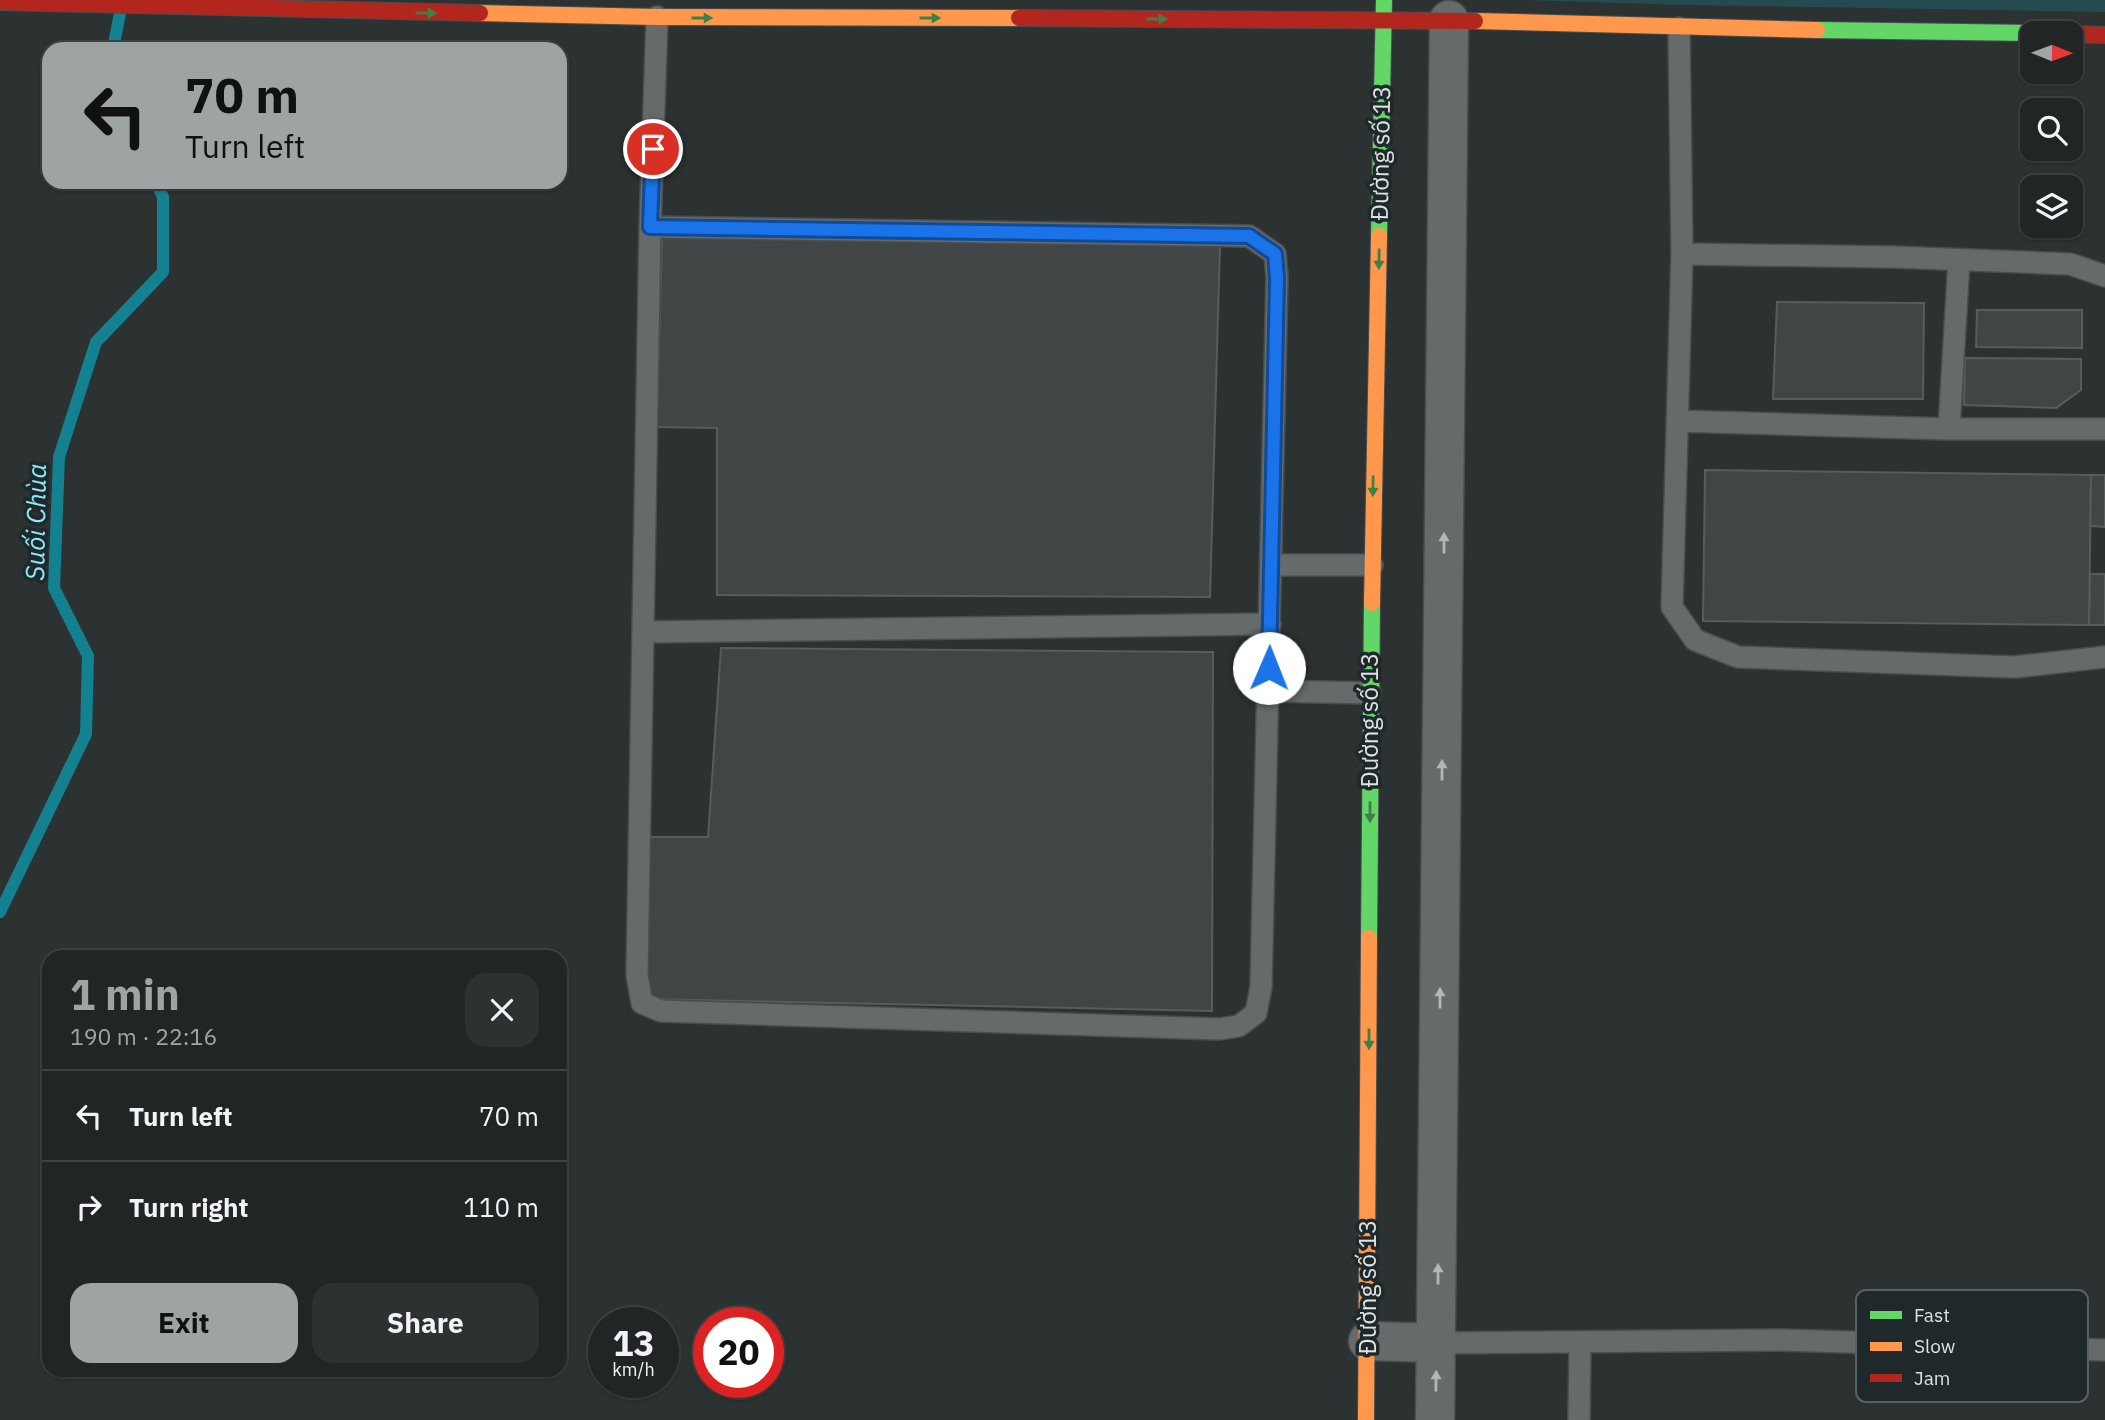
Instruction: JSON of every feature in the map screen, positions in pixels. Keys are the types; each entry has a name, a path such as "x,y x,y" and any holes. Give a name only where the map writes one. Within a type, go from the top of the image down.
{"street":[{"name":"Đường số 13","path":"1366,1420 1371,565 1384,0"},
{"path":"0,2 657,18 1384,19 1449,10 1679,28 2020,33"},
{"path":"1435,1420 1449,10"},
{"path":"2083,34 2105,35"},
{"path":"1368,1341 1437,1343"}],"lane":[{"path":"650,227 1249,236 1275,254 1277,278 1261,987 1256,1013 1239,1026 1219,1029 660,1011 642,1003 637,975 650,227 657,18"},
{"path":"1679,28 1682,254 1672,607 1695,640 1738,657 1832,658 2015,667 2105,657"},
{"path":"1682,254 2070,264 2105,276"},
{"path":"1949,429 1959,261"},
{"path":"1677,421 1949,429 2105,429"},
{"path":"1271,565 1371,565"},
{"path":"643,632 1270,624"},
{"path":"1268,691 1370,693"},
{"path":"1437,1343 1782,1340 1856,1342"},
{"path":"1579,1420 1580,1342"}],"shaded area":[{"path":"1520,0 2105,0 2105,12 1682,5"}],"building":[{"path":"662,236 1220,244 1210,597 717,595 717,428 657,427"},
{"path":"1777,302 1924,303 1923,399 1773,399"},
{"path":"1977,310 2082,310 2082,348 1976,347"},
{"path":"1965,358 2081,359 2081,390 2056,408 1964,405"},
{"path":"1705,470 2091,475 2089,625 1703,621"},
{"path":"2091,475 2105,475 2105,527 2090,526"},
{"path":"2090,574 2105,574 2105,625 2089,625"},
{"path":"721,648 1213,652 1212,1011 648,999 649,837 708,837"}],"waterway":[{"name":"Suối Chùa","path":"114,42 121,8"},
{"name":"Suối Chùa","path":"0,912 86,734 88,656 54,588 59,457 96,342 163,272 163,197 159,189"}],"traffic: fast":[{"path":"1379,236 1384,0"},
{"path":"1817,30 2020,33"},
{"path":"1369,938 1372,603"}],"traffic: slow":[{"path":"480,13 657,17 1019,18"},
{"path":"1475,21 1817,30"},
{"path":"1372,603 1379,236"},
{"path":"1366,1420 1369,938"}],"traffic: jam":[{"path":"0,2 480,13"},
{"path":"1019,18 1475,21"},
{"path":"2083,34 2105,35"}],"route":[{"path":"653,149 650,227 1249,236 1275,254 1277,278 1269,668"}]}
